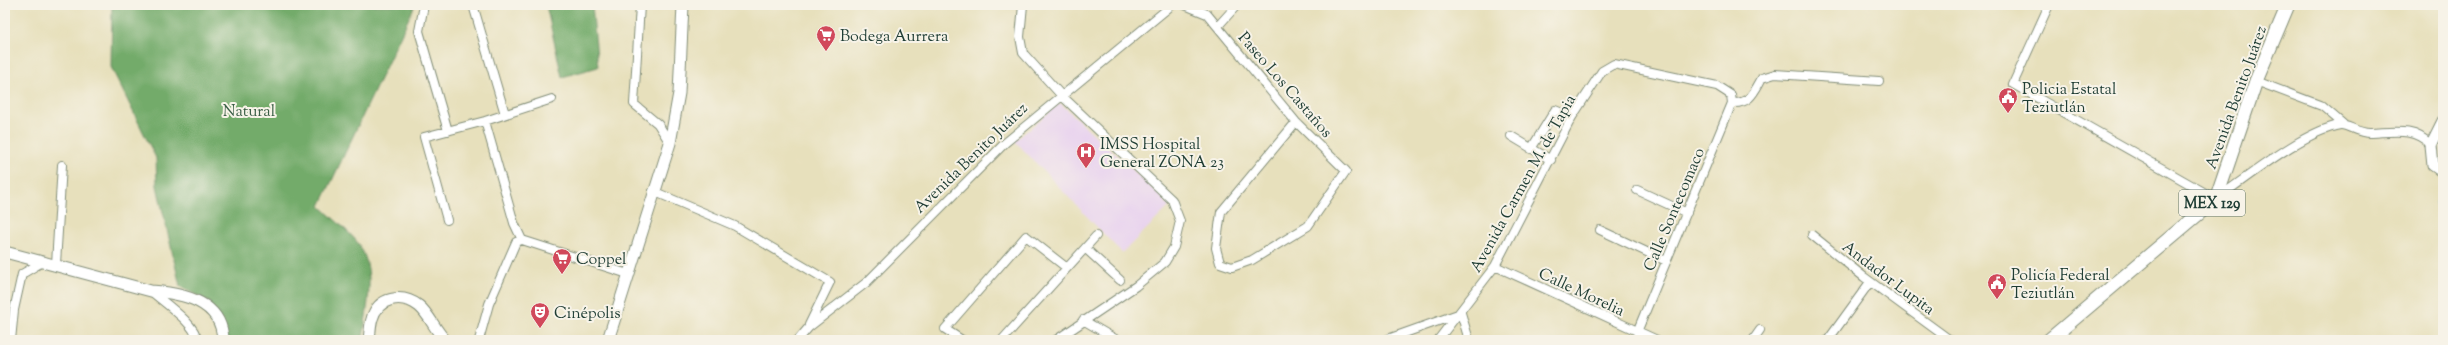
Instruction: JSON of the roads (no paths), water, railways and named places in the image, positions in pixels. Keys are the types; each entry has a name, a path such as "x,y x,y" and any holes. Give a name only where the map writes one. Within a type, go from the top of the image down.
{"main road":[{"path":"608,340 670,143 679,93 683,5"},
{"name":"Avenida Benito Juárez","path":"2216,199 2256,81 2288,5"},
{"path":"2441,171 2433,165 2431,145 2443,121"},
{"name":"MEX 129","path":"2049,340 2216,199"},
{"path":"5,252 56,264 151,292 173,293 196,299 215,314 223,332 223,340"},
{"path":"369,340 372,317 382,303 395,297 407,299 420,306 445,340"}],"street":[{"path":"424,5 419,31 448,131"},
{"path":"473,5 505,114"},
{"path":"640,5 634,104 658,124 670,143"},
{"path":"1023,5 1020,37 1023,53 1061,95 1172,200 1180,221 1174,247 1165,262 1136,286 1083,320 1056,340"},
{"name":"Avenida Benito Juárez","path":"798,340 808,327 867,282 1005,143 1061,95 1172,5"},
{"name":"Paseo Los Castaños","path":"1185,5 1207,14 1296,122 1346,171 1308,226 1252,260 1232,267 1220,264 1216,248 1221,212 1296,122"},
{"path":"1218,26 1237,5"},
{"path":"2049,5 2013,84 2216,199 2316,131 2342,124"},
{"name":"Avenida Carmen M. de Tapia","path":"1438,340 1495,266 1572,117 1602,71 1608,66 1614,64 1717,86 1731,99"},
{"path":"1731,99 1741,103 1750,99 1762,78 1775,74 1879,81"},
{"path":"2256,81 2322,106 2342,124 2364,134 2406,131 2423,137 2431,145"},
{"path":"447,220 424,136 485,121 552,99"},
{"name":"Calle Sontecomaco","path":"1637,332 1687,213 1731,99"},
{"path":"1531,149 1555,110 1572,117"},
{"path":"485,121 514,223 522,240 628,274"},
{"path":"1511,136 1551,160"},
{"path":"56,264 62,165"},
{"path":"654,190 735,226 830,282 808,327"},
{"path":"1637,190 1687,213"},
{"path":"1600,230 1666,261"},
{"name":"Andador Lupita","path":"1812,235 1870,282 1950,340"},
{"path":"962,340 945,329 1026,236 1067,268"},
{"path":"1002,340 1096,236"},
{"path":"479,340 489,304 506,261 513,246 522,240"},
{"path":"1085,248 1120,280"},
{"path":"11,340 14,310 22,274 44,261"},
{"name":"Calle Morelia","path":"1495,266 1657,340"},
{"path":"1828,340 1870,282"},
{"path":"151,292 179,315 197,334 197,340"},
{"path":"1385,340 1461,312 1469,340"},
{"path":"1083,320 1118,340"},
{"path":"1753,340 1760,330"}],"waterway":[{"path":"2443,193 2436,204 2443,211"}],"place":[{"name":"Bodega Aurrera","path":"826,52"},
{"name":"Policia Estatal Teziutlán","path":"2008,114"},
{"name":"IMSS Hospital General ZONA 23","path":"1086,169"},
{"name":"Coppel","path":"562,275"},
{"name":"Policía Federal Teziutlán","path":"1997,300"},
{"name":"Cinépolis","path":"540,329"}],"park label":[{"name":"Natural","path":"249,110"}]}
